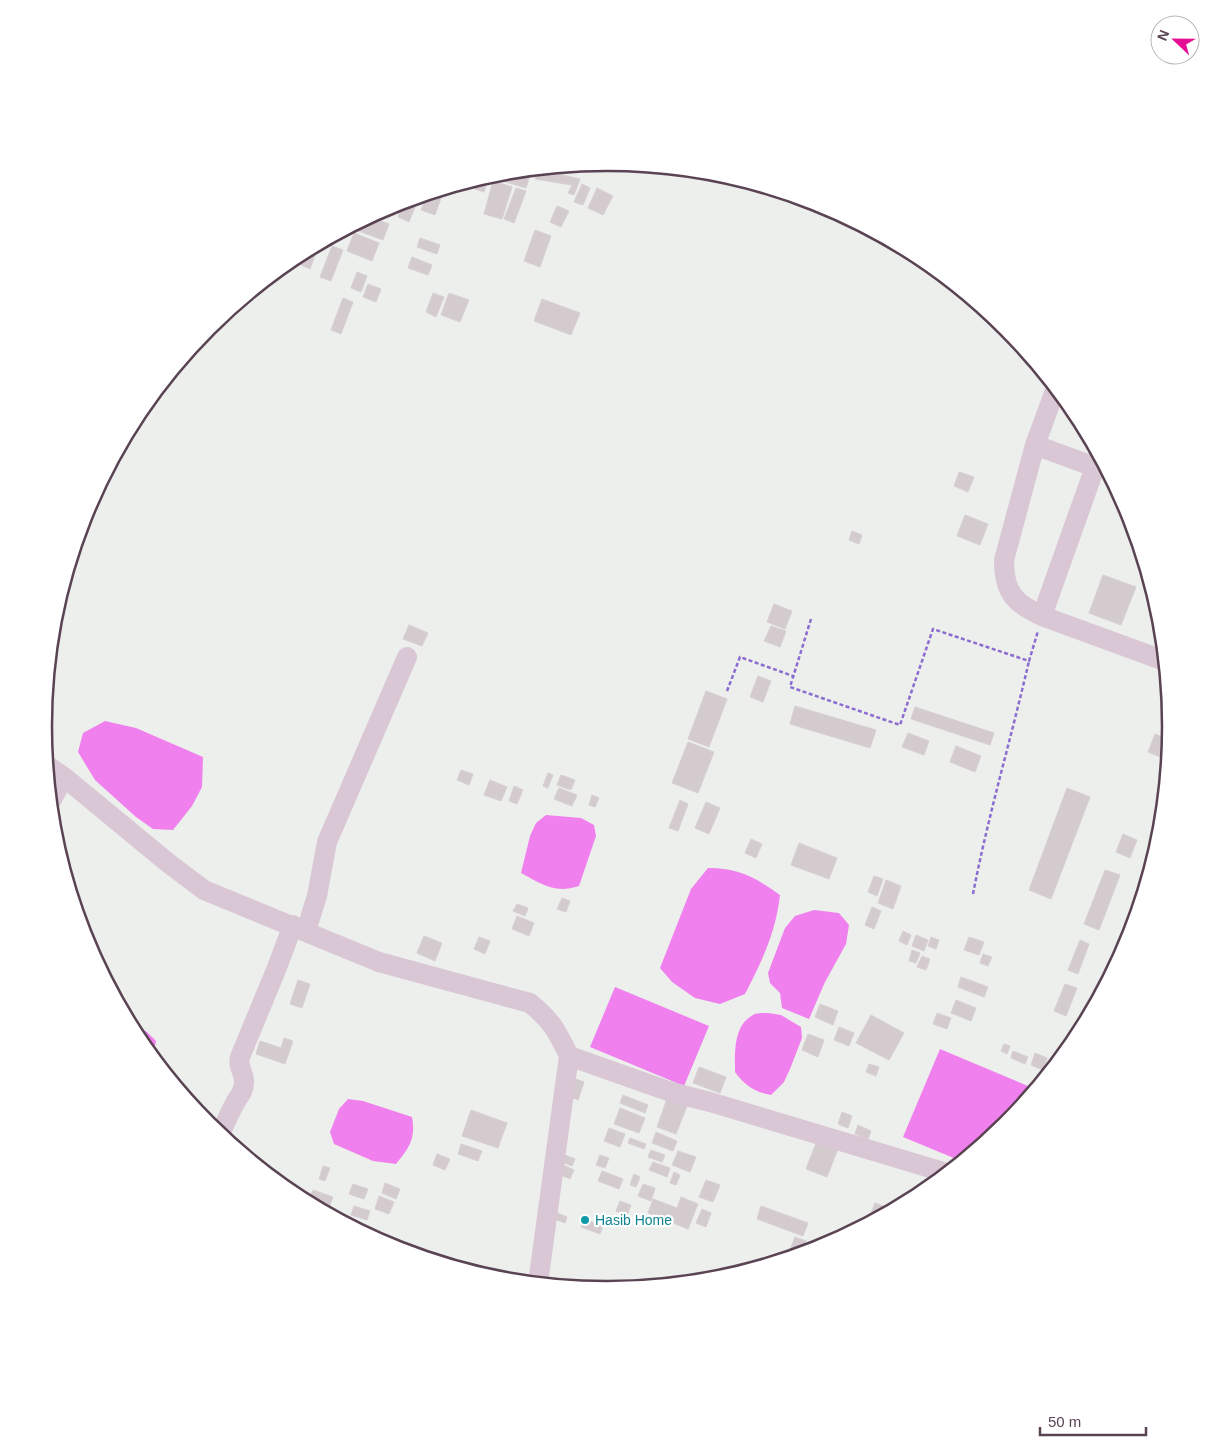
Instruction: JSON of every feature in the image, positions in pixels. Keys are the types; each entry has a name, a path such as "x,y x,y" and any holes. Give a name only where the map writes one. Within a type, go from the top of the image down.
{"street":[{"path":"1053,395 1035,445 1004,560 1004,578 1014,598 1024,608 1158,659"},
{"path":"1035,445 1094,460"},
{"path":"1042,616 1096,464"},
{"path":"224,1126 244,1086 244,1077 238,1062 240,1056 276,970 317,896 327,842 407,657"},
{"path":"56,771 204,890 380,962 530,1003 545,1015 555,1028 569,1056 539,1276"},
{"path":"569,1056 671,1092 939,1171"}],"path":[{"path":"973,894 984,836 1042,616"},
{"path":"811,620 790,687 900,725 933,629 1029,661"},
{"path":"727,691 740,658 793,676"}],"shaded area":[{"path":"105,721 136,728 203,757 202,787 192,806 173,830 153,829 136,817 95,780 78,752 83,733"},
{"path":"546,815 581,818 594,825 596,836 579,886 562,889 549,887 521,873 530,836 536,823"},
{"path":"708,868 719,868 746,875 780,895 772,934 745,994 720,1004 695,998 672,982 660,968 691,889"},
{"path":"814,910 839,913 849,925 846,944 825,982 809,1019 782,1008 780,993 770,983 768,973 785,928 795,916"},
{"path":"615,987 709,1026 684,1086 590,1047"},
{"path":"755,1014 781,1015 801,1027 802,1038 784,1082 771,1095 751,1088 735,1072 735,1056 739,1031 743,1024"},
{"path":"143,1030 147,1032 156,1041 155,1047"},
{"path":"940,1049 1029,1087 1000,1118 954,1158 903,1137"},
{"path":"348,1099 363,1101 412,1117 413,1131 410,1143 396,1164 373,1161 334,1144 330,1132 339,1109"}],"building":[{"path":"557,174 580,179 574,195 568,193 572,185 535,179 536,176"},
{"path":"527,177 529,178 526,188 504,181"},
{"path":"497,182 512,187 502,219 484,214 492,184"},
{"path":"582,184 590,188 583,205 574,202"},
{"path":"486,185 484,192 475,189 475,187"},
{"path":"516,188 526,191 514,223 504,219"},
{"path":"597,188 613,196 603,215 588,208"},
{"path":"441,198 435,215 421,210 424,202"},
{"path":"557,206 569,211 561,227 550,222"},
{"path":"415,207 409,222 398,217 400,211"},
{"path":"379,220 389,224 383,240 357,230"},
{"path":"535,230 551,236 540,267 524,261"},
{"path":"354,233 379,243 372,261 347,251"},
{"path":"420,238 440,245 437,254 417,247"},
{"path":"332,246 343,250 331,281 320,277"},
{"path":"315,255 310,269 300,264"},
{"path":"412,257 432,265 428,275 408,268"},
{"path":"357,272 367,276 361,292 351,288"},
{"path":"368,284 381,289 376,302 363,297"},
{"path":"433,293 444,297 436,317 426,312"},
{"path":"449,293 469,300 460,322 441,315"},
{"path":"343,298 353,302 341,334 331,330"},
{"path":"542,299 580,313 571,335 534,321"},
{"path":"959,472 974,477 968,492 954,486"},
{"path":"965,515 988,524 980,545 957,536"},
{"path":"852,531 862,535 859,544 849,540"},
{"path":"1103,575 1136,587 1121,625 1089,613"},
{"path":"774,604 792,611 785,629 767,622"},
{"path":"409,625 428,633 422,646 403,639"},
{"path":"771,626 786,631 780,647 764,641"},
{"path":"758,676 771,681 763,702 750,697"},
{"path":"706,691 727,699 709,747 688,739"},
{"path":"795,706 876,730 870,748 790,724"},
{"path":"915,707 994,733 990,745 911,719"},
{"path":"908,733 929,741 924,755 902,747"},
{"path":"1155,734 1162,737 1161,757 1148,752"},
{"path":"688,742 714,752 698,793 672,783"},
{"path":"956,746 981,756 975,772 950,762"},
{"path":"461,770 473,774 469,785 457,780"},
{"path":"548,773 553,775 548,788 543,786"},
{"path":"561,775 575,780 571,790 557,785"},
{"path":"490,780 507,787 501,801 484,795"},
{"path":"514,786 523,790 517,804 509,801"},
{"path":"559,788 577,795 572,806 554,799"},
{"path":"1067,788 1090,797 1051,899 1029,890"},
{"path":"592,795 599,798 595,807 589,805"},
{"path":"680,800 688,804 678,831 669,828"},
{"path":"706,802 720,808 709,834 695,828"},
{"path":"1123,834 1137,840 1130,858 1116,852"},
{"path":"751,839 762,844 756,858 745,853"},
{"path":"799,843 837,858 829,879 791,865"},
{"path":"1105,870 1120,875 1099,930 1084,924"},
{"path":"874,876 883,879 877,896 868,892"},
{"path":"886,880 901,886 893,909 878,903"},
{"path":"562,898 570,901 566,912 557,909"},
{"path":"517,904 528,908 525,916 513,911"},
{"path":"872,907 881,911 874,929 865,925"},
{"path":"517,916 534,923 529,936 512,929"},
{"path":"903,931 911,935 907,945 899,941"},
{"path":"916,935 928,940 924,951 912,946"},
{"path":"424,936 442,943 435,961 417,953"},
{"path":"479,937 490,941 485,954 474,949"},
{"path":"931,937 939,940 936,949 928,946"},
{"path":"969,937 984,942 979,955 964,950"},
{"path":"1080,940 1089,944 1078,974 1068,970"},
{"path":"912,950 920,953 916,963 909,961"},
{"path":"983,954 992,957 988,966 980,963"},
{"path":"922,956 930,959 926,970 917,967"},
{"path":"961,977 988,987 984,997 958,987"},
{"path":"298,980 310,984 302,1008 290,1004"},
{"path":"1065,984 1077,988 1066,1016 1054,1011"},
{"path":"956,1000 976,1008 971,1021 951,1013"},
{"path":"820,1004 838,1011 833,1025 815,1017"},
{"path":"937,1013 951,1018 947,1029 933,1024"},
{"path":"871,1015 904,1033 889,1060 856,1043"},
{"path":"839,1027 854,1033 849,1046 834,1040"},
{"path":"808,1034 824,1040 818,1057 802,1050"},
{"path":"284,1038 293,1041 285,1064 256,1054 260,1041 281,1048"},
{"path":"1004,1044 1010,1046 1007,1054 1001,1051"},
{"path":"1013,1051 1028,1057 1025,1064 1011,1058"},
{"path":"1035,1053 1047,1058 1043,1070 1031,1065"},
{"path":"869,1064 879,1067 876,1076 866,1072"},
{"path":"699,1067 726,1077 720,1093 693,1083"},
{"path":"573,1078 584,1082 578,1100 566,1095"},
{"path":"623,1095 648,1105 645,1113 620,1103"},
{"path":"667,1099 687,1106 676,1134 657,1127"},
{"path":"620,1108 645,1118 639,1133 614,1124"},
{"path":"471,1110 507,1123 498,1148 462,1136"},
{"path":"842,1112 852,1116 848,1128 838,1124"},
{"path":"858,1125 871,1131 868,1139 855,1134"},
{"path":"609,1128 625,1134 620,1147 604,1141"},
{"path":"656,1132 677,1141 673,1151 652,1143"},
{"path":"630,1138 646,1144 644,1149 628,1143"},
{"path":"818,1138 839,1146 827,1177 806,1169"},
{"path":"461,1144 482,1151 478,1161 458,1154"},
{"path":"651,1150 665,1155 662,1162 648,1157"},
{"path":"678,1151 696,1157 690,1172 672,1165"},
{"path":"560,1153 575,1159 572,1166 557,1160"},
{"path":"437,1154 450,1159 445,1170 433,1165"},
{"path":"600,1155 609,1158 605,1168 596,1165"},
{"path":"653,1162 670,1168 667,1177 649,1170"},
{"path":"563,1165 574,1170 570,1179 559,1174"},
{"path":"323,1166 330,1168 325,1181 319,1179"},
{"path":"602,1171 623,1179 619,1189 598,1181"},
{"path":"674,1172 680,1175 676,1185 670,1183"},
{"path":"634,1174 640,1177 636,1187 630,1185"},
{"path":"706,1180 720,1185 713,1202 699,1197"},
{"path":"385,1183 400,1189 396,1199 382,1193"},
{"path":"353,1184 368,1189 364,1199 349,1194"},
{"path":"643,1184 655,1188 651,1201 638,1196"},
{"path":"313,1190 333,1197 329,1206 311,1195"},
{"path":"379,1196 394,1202 389,1214 375,1209"},
{"path":"681,1197 698,1204 688,1229 648,1213 653,1199 677,1208"},
{"path":"620,1201 631,1205 627,1216 616,1211"},
{"path":"875,1203 885,1207 885,1207 870,1215"},
{"path":"354,1206 370,1211 367,1220 351,1215"},
{"path":"761,1206 808,1223 803,1236 757,1219"},
{"path":"702,1209 711,1213 706,1227 696,1223"},
{"path":"555,1212 567,1217 565,1223 552,1218"},
{"path":"584,1219 603,1226 600,1234 581,1227"},
{"path":"795,1237 806,1241 804,1245 790,1251"}],"place":[{"name":"Hasib Home","path":"585,1220"}]}
